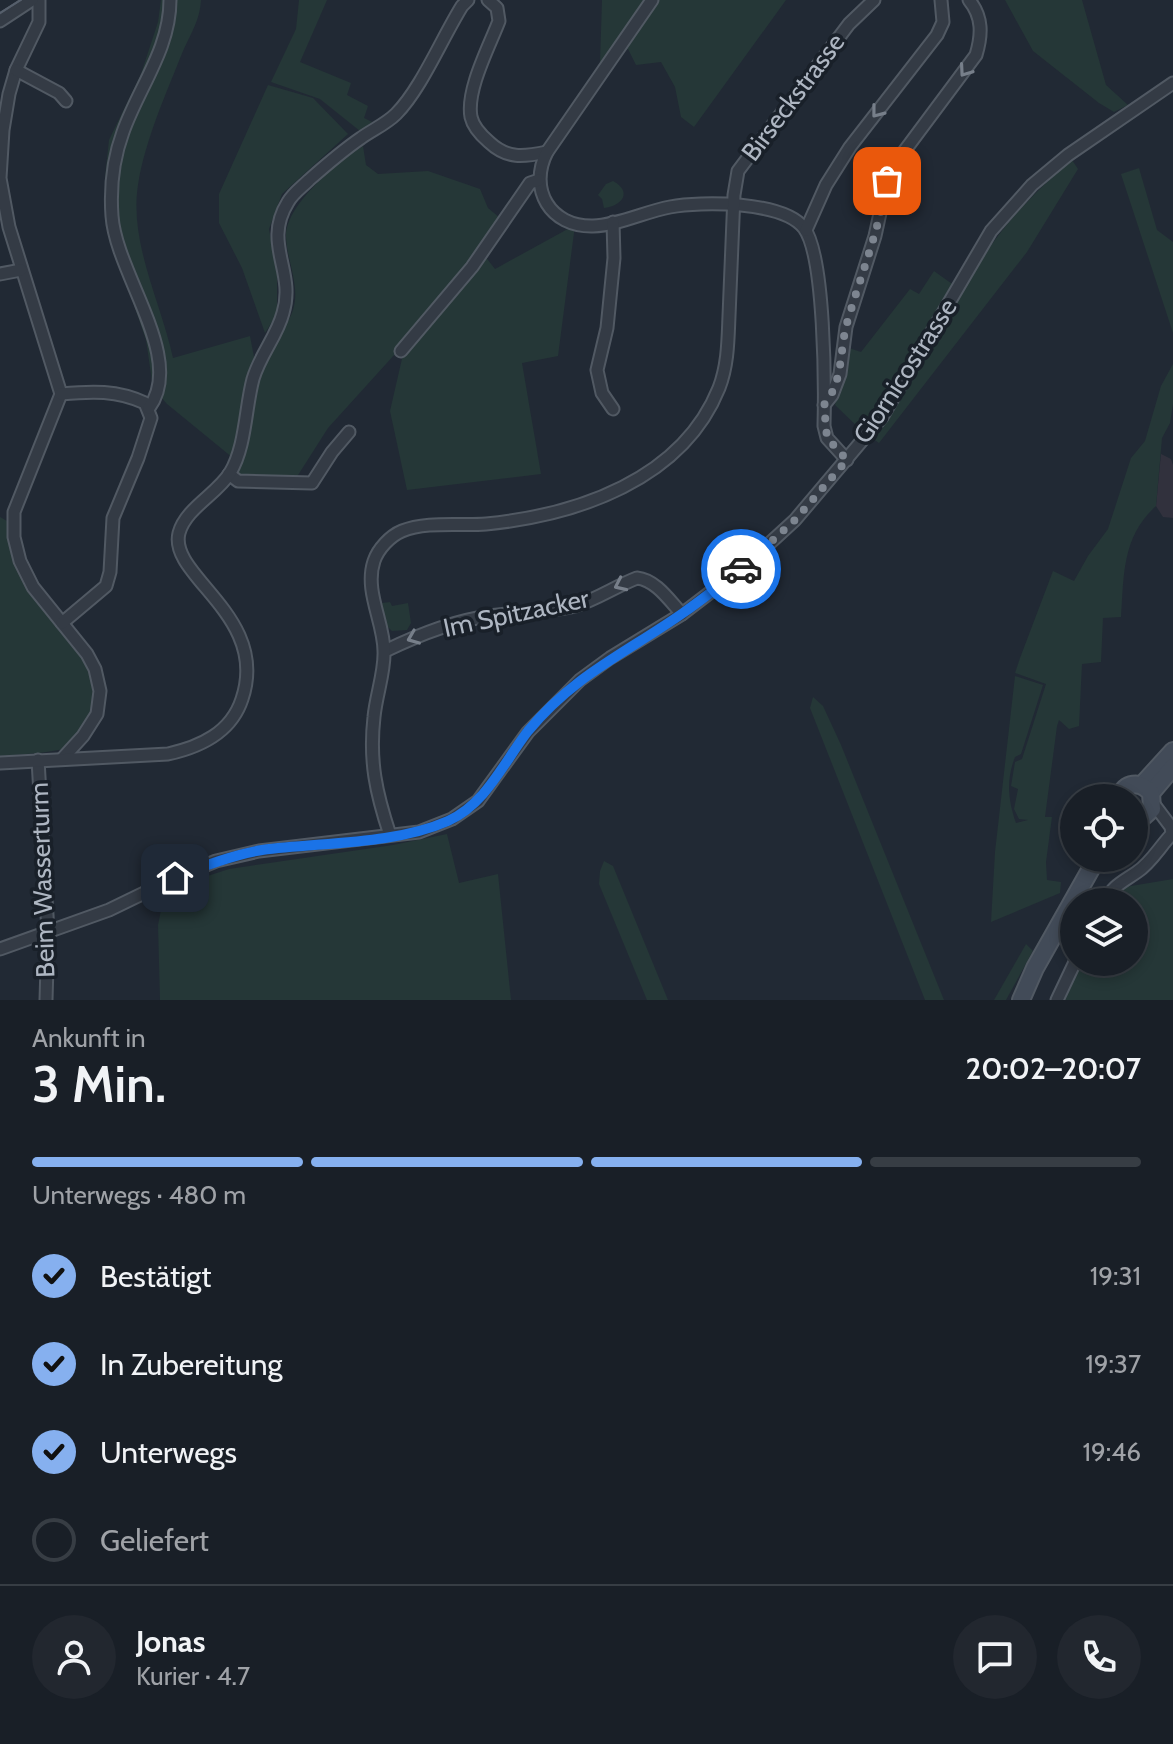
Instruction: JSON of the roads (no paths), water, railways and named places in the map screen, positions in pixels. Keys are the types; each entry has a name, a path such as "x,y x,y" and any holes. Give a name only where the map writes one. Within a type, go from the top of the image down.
{"main road":[{"path":"1148,814 1149,794 1173,751"},
{"path":"1149,794 1173,767"},
{"path":"1021,1000 1035,968 1089,872"},
{"path":"1021,1000 1060,940"}],"street":[{"path":"0,21 32,0"},
{"path":"39,0 39,22 16,70 3,130 0,178 21,270 61,394 14,512 14,537 20,561 33,587 87,654 95,669 100,691 97,714 83,736 62,759"},
{"path":"149,408 158,396 159,355 117,243 112,219 112,186 115,157 123,132 165,39 170,0"},
{"path":"0,763 168,754 191,749 221,732 239,707 248,669 239,632 185,559 178,544 180,530 189,516 229,474 236,462 253,379 262,353 283,317 287,283 276,238 280,217 289,199 336,155 398,112 468,0"},
{"path":"488,0 497,8 499,21 471,94 471,119 482,137 501,153 523,157 547,152"},
{"path":"652,0 547,152 540,165 539,180 544,197 550,209 561,219 575,225 595,226 673,206 734,205 789,216 806,230 813,253 822,326 827,438 847,460"},
{"name":"Birseckstrasse","path":"385,651 371,583 374,562 384,543 401,531 421,527 514,521 576,507 639,478 669,458 695,431 719,387 727,355 734,205 736,179 741,164 849,24 874,0"},
{"path":"806,230 826,185 850,147 937,35 943,22 941,0"},
{"path":"824,405 832,395 840,374 846,327 875,236 887,181 897,161 976,55 981,37 980,23 969,0"},
{"path":"16,70 59,93 66,101"},
{"name":"Giornicostrasse","path":"0,949 109,910 216,861 259,851 419,832 452,819 478,801 528,732 554,703 610,658 682,614 746,565 785,529 882,417 991,231 1032,185 1068,155 1173,83"},
{"path":"401,351 472,267 530,183 539,180"},
{"path":"613,222 614,258 609,314 597,370 602,393 613,409"},
{"path":"0,274 21,270"},
{"path":"61,394 116,392 145,403 151,418 113,518 110,572 106,586 62,623"},
{"path":"229,474 238,481 312,483 349,432"},
{"path":"0,513 14,512"},
{"name":"Im Spitzacker","path":"385,651 448,625 488,616 552,611 580,605 637,578 647,579 682,614"},
{"path":"385,651 371,757 376,794 390,835"},
{"name":"Beim Wasserturm","path":"38,760 48,932 46,1000"},
{"path":"1113,888 1138,872 1172,834 1171,827 1149,794"},
{"path":"1148,820 1166,823"},
{"path":"1057,1000 1068,976"}],"tram line":[{"path":"0,13 21,0"}]}
